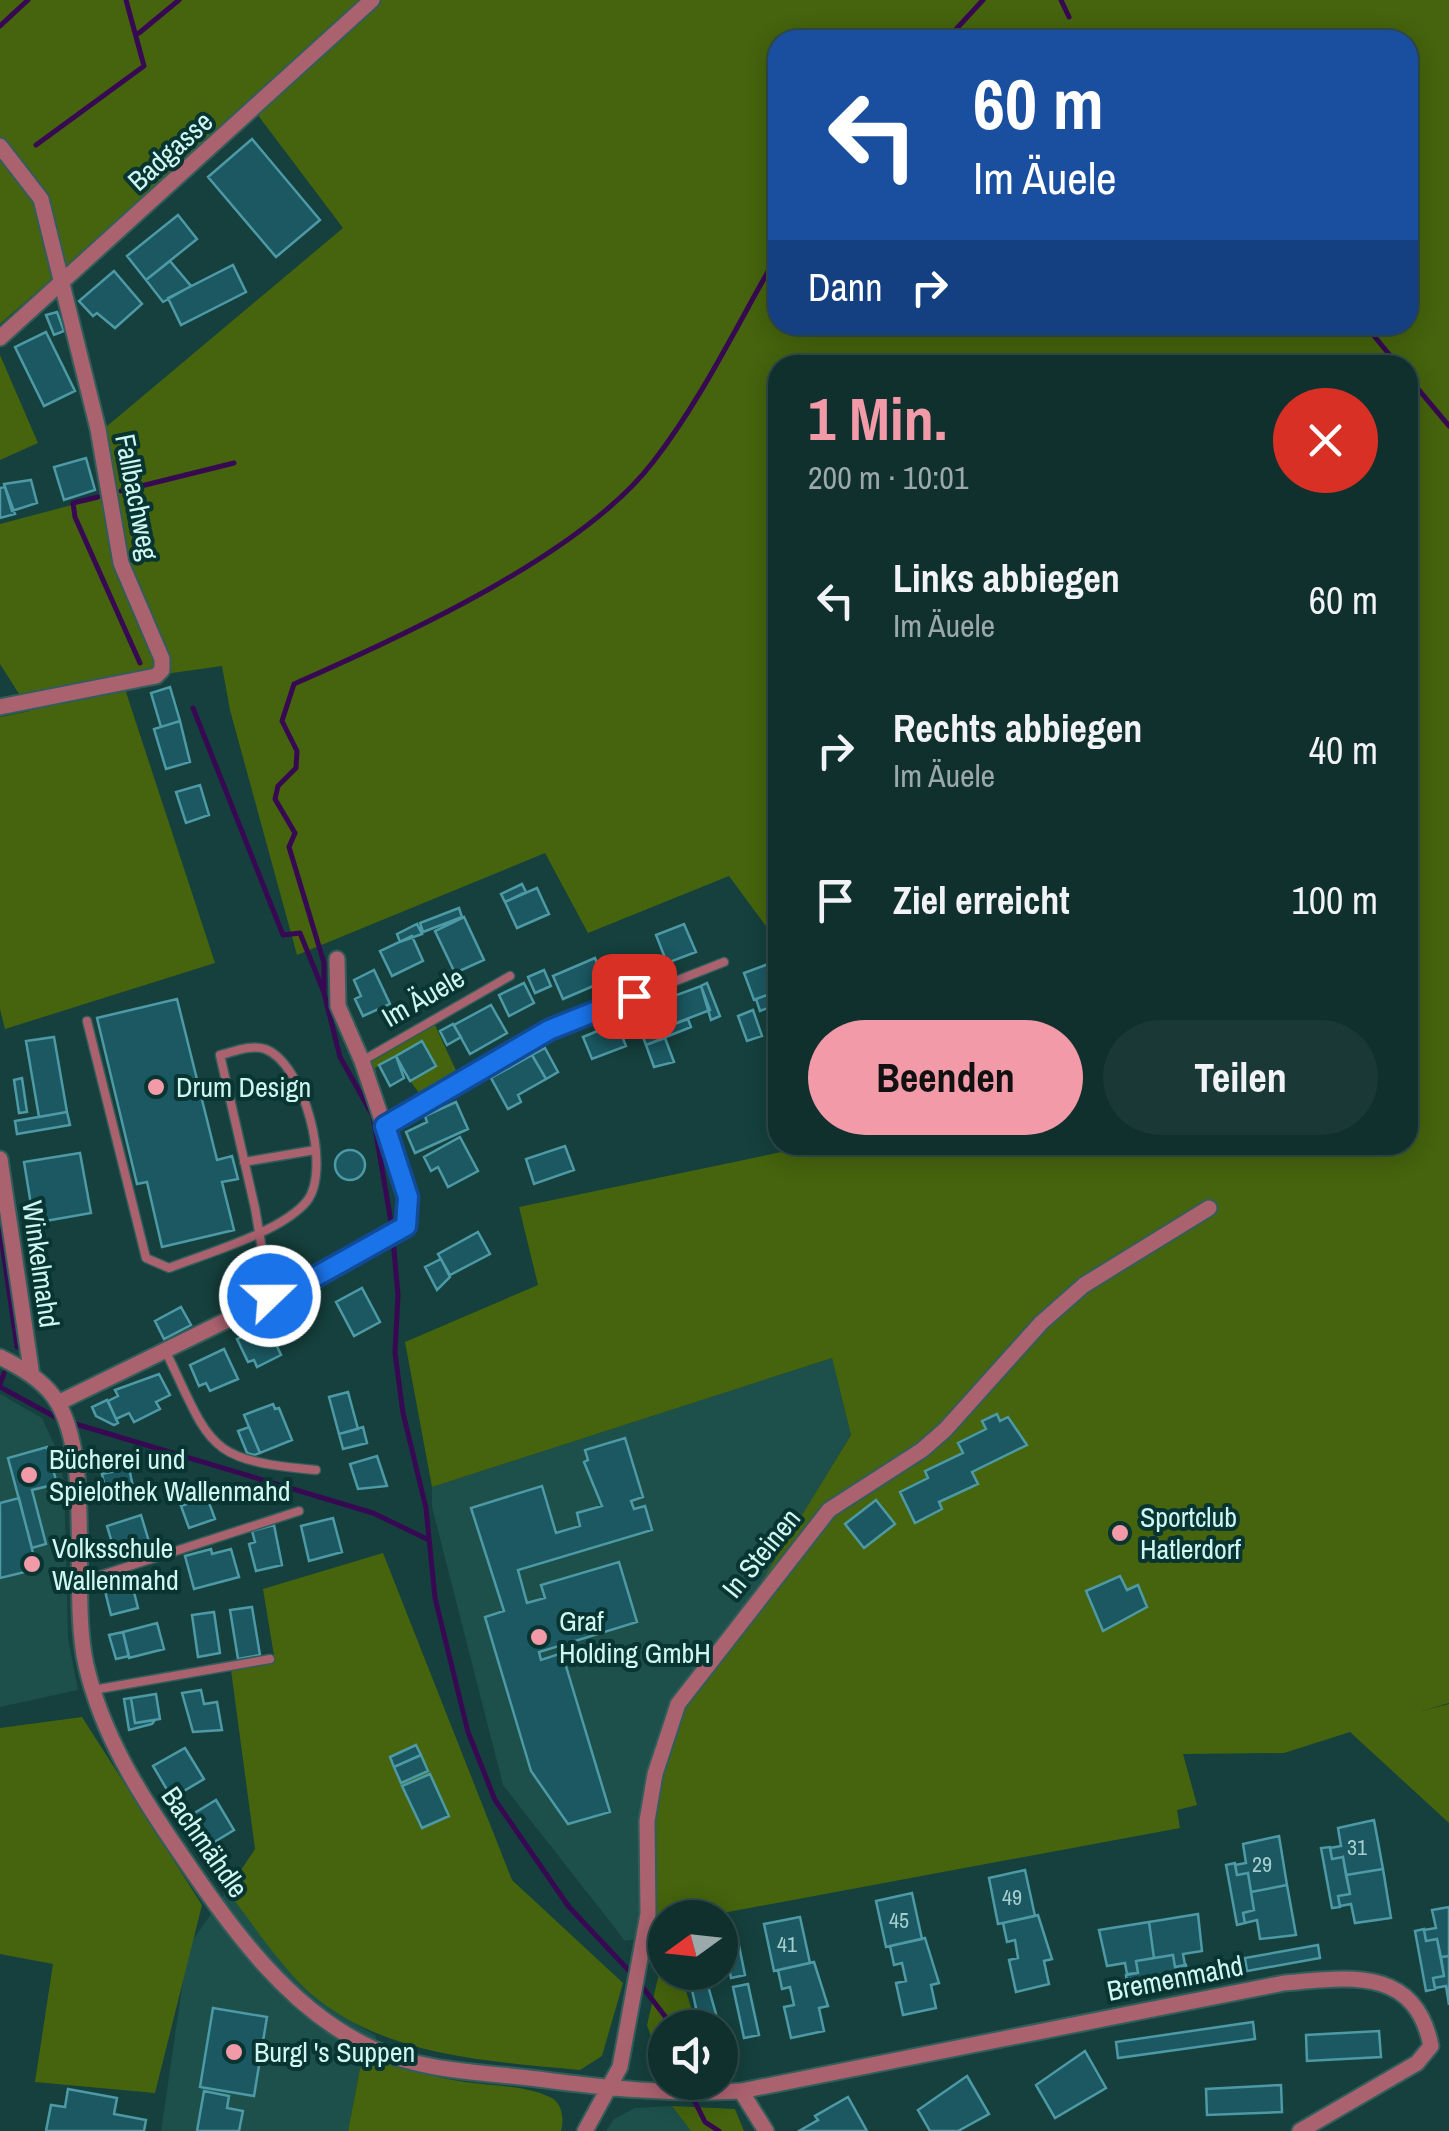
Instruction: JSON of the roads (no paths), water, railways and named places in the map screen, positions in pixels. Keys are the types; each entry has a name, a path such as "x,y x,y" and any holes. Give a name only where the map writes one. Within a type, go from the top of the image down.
{"street":[{"name":"Badgasse","path":"0,338 64,284 372,0"},
{"path":"0,146 41,200 64,284"},
{"name":"Fallbachweg","path":"0,707 156,676 162,670 150,624 120,563 98,430 64,284"},
{"name":"Im Äuele","path":"59,1406 401,1230 410,1215 408,1197 362,1062 338,1006 336,959"},
{"name":"Winkelmahd","path":"0,1159 32,1376"},
{"name":"In Steinen","path":"607,2090 620,2066 642,1958 648,1914 647,1821 656,1774 678,1704 732,1629 829,1510 922,1450 945,1430 1041,1323 1084,1285 1208,1208"},
{"name":"Bachmähdle","path":"0,1357 32,1376 59,1406 67,1426 76,1470 84,1655 93,1690 136,1789 193,1872 284,1987 326,2022 374,2050 435,2066 607,2090"},
{"name":"Bremenmahd","path":"607,2090 741,2090 1284,1983 1368,1978 1396,1989 1415,2006 1428,2027 1431,2046 1417,2063 1300,2131"},
{"path":"585,2131 607,2090"},
{"path":"741,2090 766,2131"}],"lane":[{"path":"385,1126 549,1030 724,962"},
{"name":"Im Äuele","path":"362,1062 510,976"},
{"path":"87,1021 146,1258 169,1268 256,1232 298,1210 310,1197 315,1150 312,1119 291,1076 267,1049 252,1047 220,1056 244,1162 256,1232 270,1296"},
{"path":"244,1162 315,1150"},
{"path":"165,1350 200,1423 232,1457 316,1470"},
{"path":"78,1583 299,1511"},
{"path":"93,1690 270,1659"}],"waterway":[{"path":"0,26 28,0"},
{"path":"36,145 144,66 126,0"},
{"path":"139,33 179,0"},
{"path":"955,30 983,0"},
{"path":"1061,0 1069,17"},
{"path":"392,1228 373,1116 340,1057 324,993 324,963 289,847 295,833 275,799 278,786 296,768 297,751 282,721 294,684 487,590 582,529 622,496 653,462 688,413 768,272"},
{"path":"1373,335 1390,355"},
{"path":"1418,389 1449,426"},
{"path":"121,491 234,463"},
{"path":"98,497 73,503 75,517 140,663"},
{"path":"193,708 283,935 300,933 323,990"},
{"path":"0,1229 17,1347"},
{"path":"393,1239 398,1295 395,1353 403,1413 426,1508 435,1598 468,1732 495,1800 569,1907 634,1976"},
{"path":"0,1385 4,1373"},
{"path":"0,1387 59,1419"},
{"path":"69,1422 373,1513 429,1540"},
{"path":"641,1985 660,2010"},
{"path":"694,2100 705,2122 719,2131"}],"place":[{"name":"Drum Design","path":"156,1087"},
{"name":"Bücherei und Spielothek Wallenmahd","path":"29,1475"},
{"name":"Sportclub Hatlerdorf","path":"1120,1533"},
{"name":"Volksschule Wallenmahd","path":"32,1564"},
{"name":"Graf Holding GmbH","path":"539,1637"},
{"name":"Burgl 's Suppen","path":"234,2052"}]}
